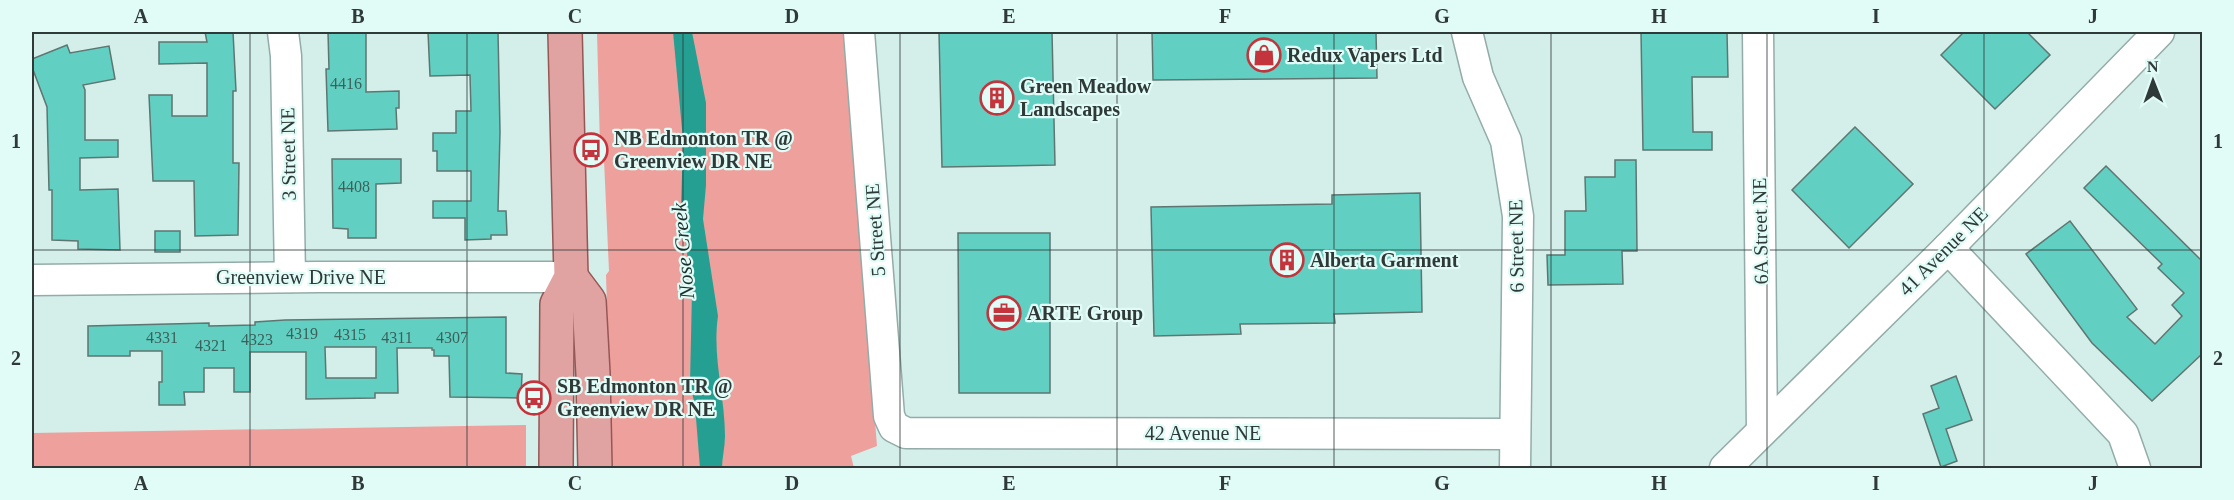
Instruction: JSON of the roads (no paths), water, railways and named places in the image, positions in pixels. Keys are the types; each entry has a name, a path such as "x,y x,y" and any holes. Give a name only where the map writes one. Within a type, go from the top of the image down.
{"main road":[{"path":"556,468 556,304 572,278 566,32"},
{"path":"572,278 589,301 595,468"}],"street":[{"name":"3 Street NE","path":"284,32 290,277"},
{"name":"5 Street NE","path":"860,32 889,416 894,427"},
{"name":"6 Street NE","path":"1467,32 1478,77 1506,141 1518,216 1515,468"},
{"name":"6A Street NE","path":"1758,32 1762,430"},
{"name":"41 Avenue NE","path":"1725,468 1948,248 2159,32"},
{"path":"1948,248 2123,434 2136,468"},
{"name":"Greenview Drive NE","path":"32,280 290,277 572,278"},
{"name":"42 Avenue NE","path":"894,427 906,433 1514,434"}],"place":[{"name":"Redux Vapers Ltd","path":"1264,55"},
{"name":"Green Meadow Landscapes","path":"997,98"},
{"name":"NB Edmonton TR @ Greenview DR NE","path":"591,150"},
{"name":"Alberta Garment","path":"1287,260"},
{"name":"ARTE Group","path":"1004,313"},
{"name":"SB Edmonton TR @ Greenview DR NE","path":"534,398"}],"water label":[{"name":"Nose Creek","path":"683,251"}]}
